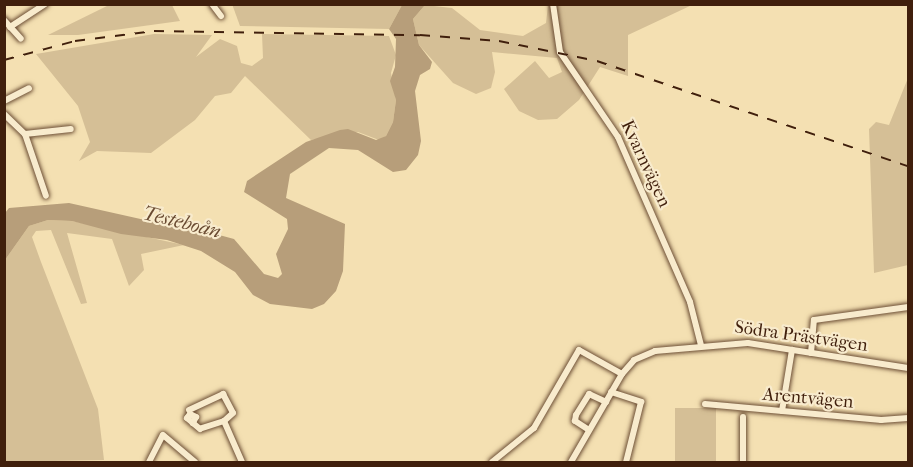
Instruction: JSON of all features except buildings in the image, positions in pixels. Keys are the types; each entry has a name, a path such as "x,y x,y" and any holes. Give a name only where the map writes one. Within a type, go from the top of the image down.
{"street":[{"path":"10,27 45,4"},
{"path":"212,4 221,16"},
{"name":"Kvarnvägen","path":"553,4 560,52 618,137 683,285 701,345"},
{"path":"4,20 21,39"},
{"path":"4,101 29,88"},
{"path":"4,114 25,134 46,196"},
{"path":"25,134 71,129"},
{"path":"811,353 814,320 909,307"},
{"name":"Södra Prästvägen","path":"571,462 622,374 645,354 701,345 748,343 909,368"},
{"path":"492,462 534,428 579,350 586,350 622,374"},
{"path":"782,411 792,350"},
{"path":"611,392 641,402 626,462"},
{"path":"590,430 575,421 576,415 589,394 606,402"},
{"path":"189,410 226,395 233,416 205,429 193,423"},
{"name":"Arentvägen","path":"705,404 881,420 909,418"},
{"path":"743,417 743,462"},
{"path":"224,421 242,462"},
{"path":"149,462 164,433 195,462"}],"shaded area":[{"path":"232,4 402,5 389,29 240,26"},
{"path":"109,5 172,5 180,21 78,35 48,35"},
{"path":"402,5 425,5 413,19 419,45 432,62 430,69 420,75 415,91 421,141 418,155 406,170 393,172 358,150 329,148 290,174 286,198 345,224 343,271 336,291 324,304 312,309 270,304 253,295 235,272 201,251 167,240 121,234 72,221 48,220 29,226 5,260 5,213 9,208 69,203 145,220 171,222 234,239 264,274 278,278 282,274 276,254 288,229 287,219 244,192 247,181 306,142 340,130 348,129 376,140 386,136 393,122 396,100 390,81 395,67 396,39 389,29"},
{"path":"425,5 452,8 480,30 523,36 546,23 548,5 692,5 628,35 628,76 600,67 579,100 557,119 538,120 519,111 504,89 535,61 549,78 562,72 557,58 492,52 495,72 491,88 476,94 453,83 419,45 413,19"},
{"path":"154,34 212,35 196,57 220,39 237,46 241,63 252,66 263,58 262,34 389,36 396,55 391,73 396,100 393,122 386,136 379,140 358,132 311,140 245,76 231,93 215,96 195,120 151,153 97,151 79,161 90,142 78,106 36,54"},
{"path":"908,78 908,265 874,273 869,129 876,122 889,125"},
{"path":"48,220 72,221 184,245 141,254 144,270 129,286 112,239 67,233 87,303 81,304 51,230 36,231 32,237 98,409 104,460 5,462 5,260 29,226"},
{"path":"675,408 716,408 716,462 675,462"}],"railway":[{"path":"4,60 75,41 154,31 420,35 499,41 597,61 908,166"}],"water label":[{"name":"Testeboån","path":"182,222"}]}
